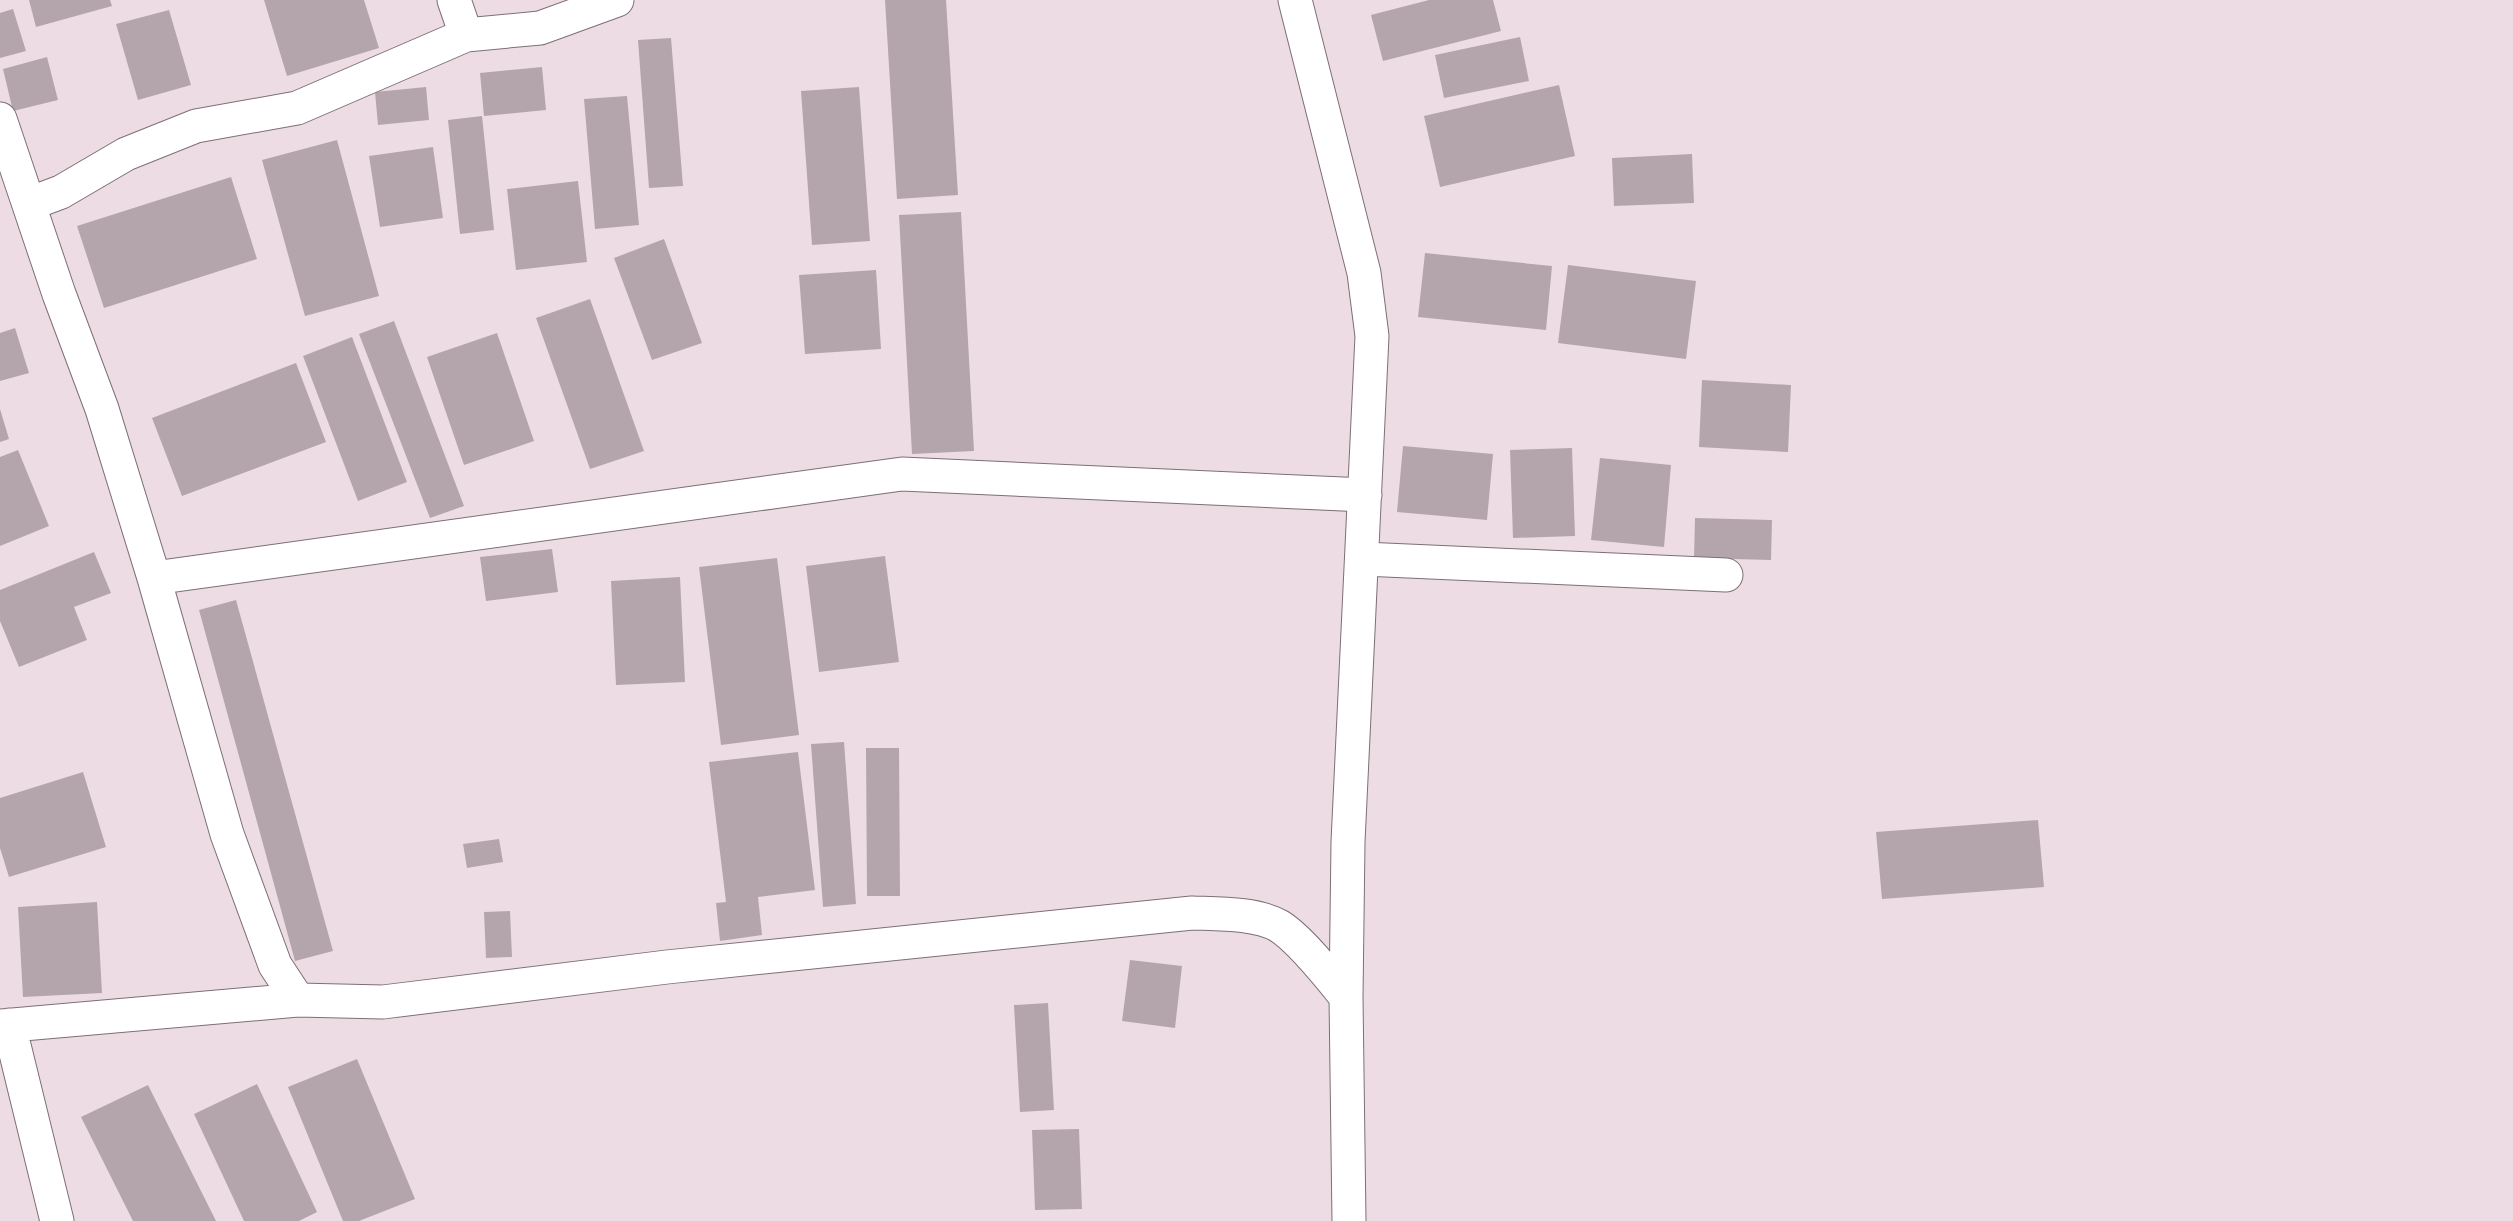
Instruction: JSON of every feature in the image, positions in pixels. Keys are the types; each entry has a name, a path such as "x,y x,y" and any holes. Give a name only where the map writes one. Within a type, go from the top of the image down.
{"street":[{"path":"454,0 466,35"},
{"path":"29,204 61,192 126,154 196,126 297,108 466,35 540,27 617,0"},
{"path":"1295,0 1364,273 1372,336 1348,842 1346,997 1349,1221"},
{"path":"0,119 59,294 102,409 154,578 227,834 275,965 298,1000"},
{"path":"154,578 902,474 1365,495"},
{"path":"1363,559 1726,575"},
{"path":"57,1221 4,1026 298,1000 383,1002 667,967 1192,913 1238,914 1278,926 1312,956 1346,997"}],"building":[{"path":"29,0 110,0 112,6 36,27"},
{"path":"264,0 364,0 379,48 287,76"},
{"path":"885,0 946,0 958,195 897,199"},
{"path":"1429,0 1493,0 1501,31 1383,61 1371,15"},
{"path":"13,9 26,51 0,58 0,13"},
{"path":"169,10 191,85 138,100 116,24"},
{"path":"1520,37 1529,81 1444,98 1435,55"},
{"path":"671,38 683,186 649,188 638,40"},
{"path":"47,57 58,100 13,111 3,69"},
{"path":"542,67 546,110 484,116 480,73"},
{"path":"1559,85 1575,156 1440,187 1424,116"},
{"path":"426,87 429,120 378,125 375,92"},
{"path":"859,87 870,241 812,245 801,91"},
{"path":"627,96 639,225 595,229 584,99"},
{"path":"482,116 494,230 460,234 448,120"},
{"path":"337,140 379,296 305,316 262,160"},
{"path":"433,147 443,218 380,227 369,156"},
{"path":"1692,154 1694,203 1614,206 1612,158"},
{"path":"231,177 257,259 104,308 77,226"},
{"path":"578,181 587,262 516,270 507,189"},
{"path":"961,212 974,451 912,454 899,215"},
{"path":"664,239 702,343 652,360 614,258"},
{"path":"1425,253 1552,266 1546,330 1418,317"},
{"path":"1568,265 1696,281 1686,359 1558,343"},
{"path":"876,270 881,349 805,354 799,275"},
{"path":"590,299 644,451 590,469 536,318"},
{"path":"394,321 464,506 430,518 359,334"},
{"path":"15,328 29,373 0,381 0,333"},
{"path":"497,333 534,441 464,465 427,357"},
{"path":"352,337 407,482 358,501 303,356"},
{"path":"296,363 326,442 182,496 152,418"},
{"path":"1702,380 1791,385 1788,452 1699,447"},
{"path":"0,409 9,439 0,442"},
{"path":"1403,446 1493,454 1487,520 1397,512"},
{"path":"1572,448 1575,536 1513,538 1510,450"},
{"path":"18,450 49,526 0,546 0,457"},
{"path":"1600,458 1671,465 1664,547 1591,540"},
{"path":"1695,518 1772,520 1771,560 1694,558"},
{"path":"552,549 558,592 486,601 480,557"},
{"path":"94,552 111,593 74,607 87,640 19,667 0,621 0,590"},
{"path":"885,556 899,662 819,672 806,566"},
{"path":"777,558 799,735 721,745 699,567"},
{"path":"680,577 685,682 616,685 611,581"},
{"path":"236,600 333,951 295,961 199,610"},
{"path":"844,742 856,904 823,907 811,744"},
{"path":"866,748 899,748 900,896 867,896"},
{"path":"798,752 815,890 758,897 762,935 720,941 716,903 726,902 709,762"},
{"path":"83,772 106,847 9,877 0,848 0,798"},
{"path":"2038,820 2044,887 1882,899 1876,832"},
{"path":"499,839 503,862 467,868 463,844"},
{"path":"97,902 102,993 23,997 18,907"},
{"path":"510,911 512,957 486,958 484,912"},
{"path":"1130,960 1182,966 1175,1028 1122,1021"},
{"path":"1048,1003 1054,1110 1020,1112 1014,1005"},
{"path":"357,1059 415,1199 359,1221 343,1221 288,1087"},
{"path":"257,1084 317,1212 299,1221 244,1221 194,1114"},
{"path":"148,1085 216,1221 133,1221 81,1117"},
{"path":"1079,1129 1082,1209 1035,1210 1032,1130"}]}
